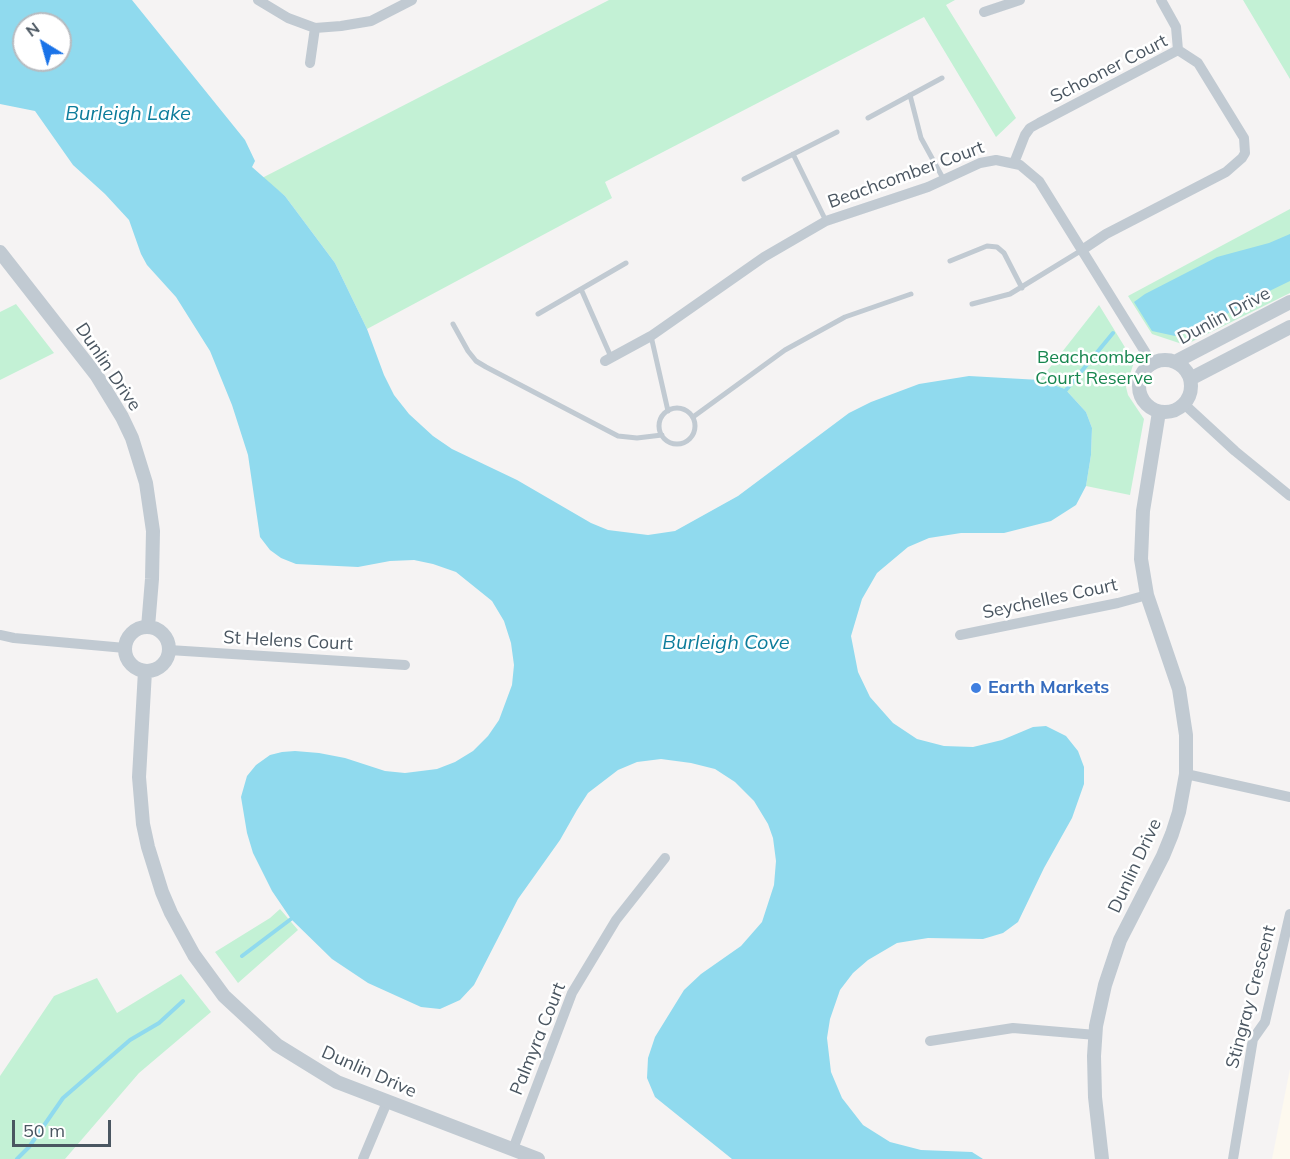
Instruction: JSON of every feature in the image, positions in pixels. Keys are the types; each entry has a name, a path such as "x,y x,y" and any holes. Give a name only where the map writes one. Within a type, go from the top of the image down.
{"street":[{"path":"258,0 288,18 315,28 371,21 412,0"},
{"path":"984,12 1020,0"},
{"path":"1161,0 1176,27 1178,50"},
{"path":"310,63 315,28"},
{"name":"Schooner Court","path":"1014,163 1024,135 1030,128 1178,50 1191,57 1201,67 1244,138 1245,153 1238,164 1106,234 1082,250"},
{"name":"Beachcomber Court","path":"608,359 651,336 764,257 826,221 928,187 988,161 1014,163"},
{"path":"1014,163 1026,169 1039,181 1152,363"},
{"name":"Dunlin Drive","path":"0,252 97,376 132,438 146,483 153,531 148,627"},
{"name":"Dunlin Drive","path":"1175,362 1290,302"},
{"path":"1190,379 1290,327"},
{"path":"1168,360 1175,362 1182,366 1190,379 1191,392 1185,404 1173,412 1159,412 1145,404 1139,390 1141,375 1152,363 1168,360"},
{"path":"1185,404 1290,496"},
{"name":"Dunlin Drive","path":"1102,1159 1095,1097 1096,1035 1105,985 1132,913 1163,856 1172,834 1179,812 1185,774 1186,735 1179,689 1147,595 1141,559 1142,527 1159,412"},
{"name":"Seychelles Court","path":"960,635 1147,595"},
{"path":"148,627 155,628 166,637 169,650 168,657 159,668 145,671 133,666 125,648 130,635 135,630 148,627"},
{"path":"0,635 125,648"},
{"path":"0,642 14,638"},
{"name":"St Helens Court","path":"169,650 405,665"},
{"name":"Dunlin Drive","path":"145,671 139,777 143,824 162,892 184,939 224,996 277,1045 337,1082 538,1159"},
{"path":"1185,774 1290,797"},
{"name":"Palmyra Court","path":"513,1149 572,993 616,920 665,858"},
{"name":"Stingray Crescent","path":"1233,1159 1253,1039 1265,1022 1290,914"},
{"path":"930,1041 1013,1028 1096,1035"},
{"path":"363,1159 387,1102"}],"lane":[{"path":"868,118 942,78"},
{"path":"910,95 921,138 944,180"},
{"path":"744,179 837,132"},
{"path":"793,154 826,221"},
{"path":"950,261 987,246 997,247 1004,253 1022,288"},
{"path":"972,304 999,298 1022,288 1082,250"},
{"path":"538,314 626,263"},
{"path":"581,289 608,359"},
{"path":"693,417 785,350 845,317 911,294"},
{"path":"453,324 468,351 476,361 486,367 618,435 637,438 662,435"},
{"path":"651,336 668,411"},
{"path":"684,410 693,417 695,429 693,435 683,443 671,443 662,435 659,425 668,411 684,410"}],"shaded area":[{"path":"1290,1069 1290,1159 1272,1159"}],"green space":[{"path":"609,0 955,0 946,5 1016,118 996,137 924,17 605,182 612,198 367,329 335,263 285,196 262,178"},
{"path":"1243,0 1290,0 1290,79"},
{"path":"1290,209 1290,293 1185,345 1152,334 1128,296"},
{"path":"16,304 54,353 0,380 0,312"},
{"name":"Beachcomber Court Reserve","path":"1099,305 1134,362 1126,387 1128,395 1144,419 1130,495 1086,486 1092,428 1086,412 1065,389 1040,380"},
{"path":"280,909 298,930 238,983 215,952 270,918"},
{"path":"181,974 211,1012 139,1073 65,1159 0,1159 0,1076 54,996 97,978 117,1013"}],"water":[{"name":"Burleigh Cove","path":"0,0 132,0 245,140 255,161 252,167 285,196 335,263 367,329 384,375 394,395 409,414 433,436 452,449 517,480 591,523 608,530 648,535 675,531 738,496 849,413 919,384 969,376 1040,380 1065,389 1086,412 1092,428 1091,455 1086,486 1076,505 1051,521 1004,533 961,533 929,538 908,547 877,573 862,599 851,636 858,672 870,697 893,723 917,739 944,746 973,747 1002,740 1033,727 1046,726 1066,736 1078,751 1084,767 1084,784 1072,818 1044,868 1018,922 1003,933 983,939 928,938 897,943 868,960 853,973 840,990 830,1019 827,1038 831,1072 842,1098 863,1125 890,1142 921,1150 972,1152 983,1159 732,1159 655,1097 647,1078 648,1058 655,1037 684,990 701,974 741,946 762,922 774,885 776,861 773,838 768,824 754,801 735,782 715,769 661,759 637,762 618,770 588,793 560,840 518,899 474,985 460,1000 440,1009 421,1007 368,983 332,959 291,919 272,891 253,853 241,797 247,776 256,765 270,755 295,751 345,758 385,771 405,773 437,769 455,762 473,751 488,736 499,720 512,685 514,665 511,643 504,621 492,601 456,572 414,560 390,561 358,567 296,564 281,558 270,550 260,537 248,455 232,405 210,351 176,297 147,265 129,220 73,165 35,111 0,104"},
{"path":"1290,234 1290,281 1202,328 1175,336 1152,331 1134,302 1217,257 1269,243"}],"waterway":[{"path":"1066,390 1113,333"},
{"path":"242,956 291,919"},
{"path":"17,1159 29,1147 63,1098 130,1040 159,1023 183,1001"}],"place":[{"name":"Earth Markets","path":"976,688"}],"water label":[{"name":"Burleigh Lake","path":"128,114"}]}
